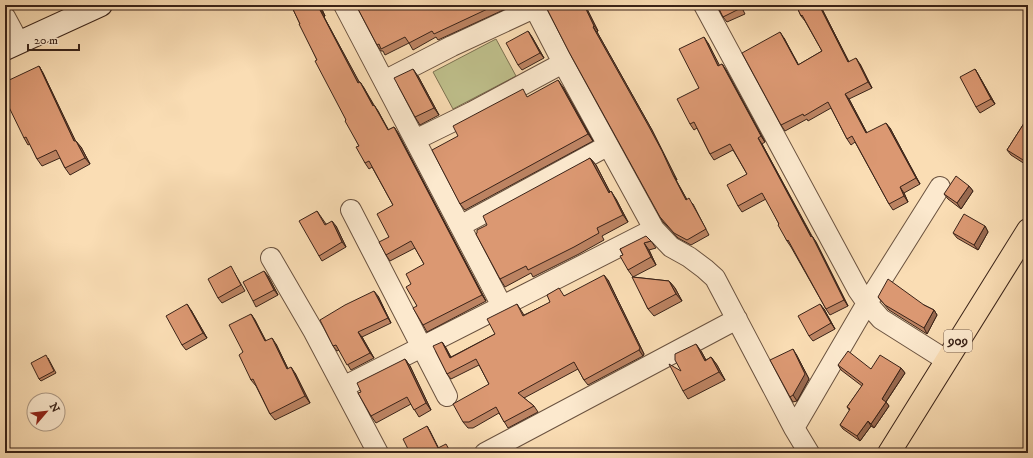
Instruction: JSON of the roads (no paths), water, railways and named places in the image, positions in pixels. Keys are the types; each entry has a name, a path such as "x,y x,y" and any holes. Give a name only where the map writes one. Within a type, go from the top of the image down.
{"main road":[{"path":"12,46 101,5"},
{"name":"909","path":"889,453 1028,230"}],"street":[{"path":"344,5 502,306"},
{"path":"704,5 854,283 867,303 881,319 946,360"},
{"path":"384,81 534,6 607,146 654,229 671,247 689,257 715,278 794,428 809,453"},
{"path":"5,17 12,46"},
{"path":"415,140 472,112 563,63"},
{"path":"460,226 607,146"},
{"path":"794,428 867,303 940,187"},
{"path":"351,210 447,396"},
{"path":"343,386 654,229"},
{"path":"271,258 314,332 378,453"},
{"path":"485,453 737,319"}]}
